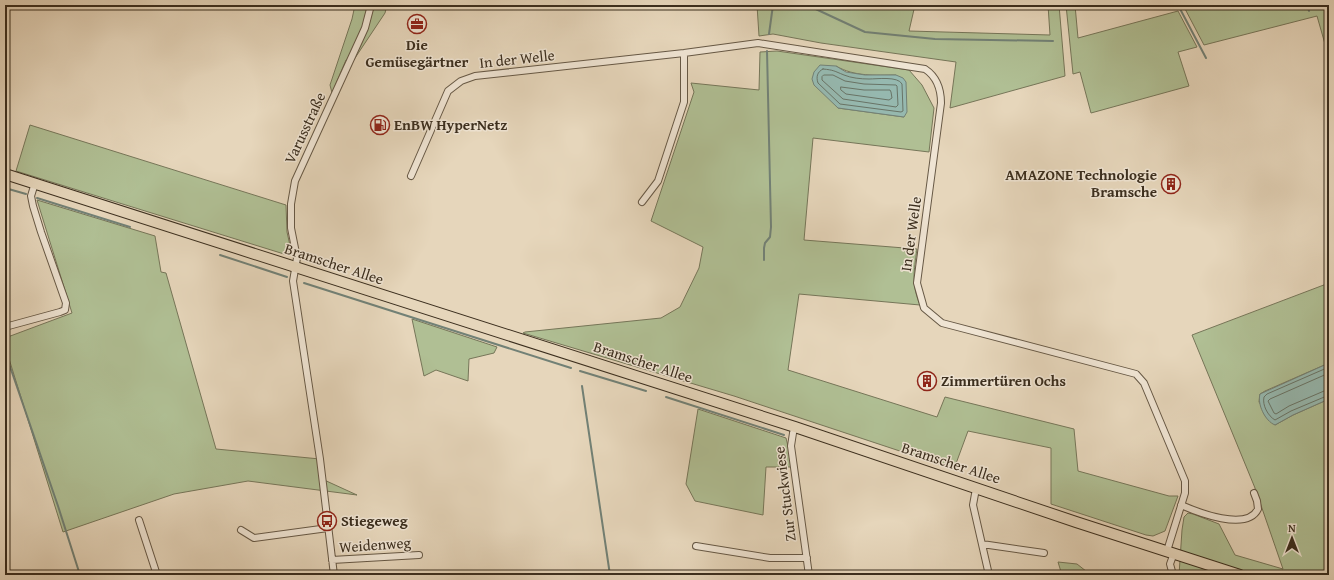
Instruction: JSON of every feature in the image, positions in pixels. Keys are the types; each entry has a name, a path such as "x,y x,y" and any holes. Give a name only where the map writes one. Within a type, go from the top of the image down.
{"main road":[{"name":"Bramscher Allee","path":"5,174 795,427 977,487 1076,522 1240,575"}],"street":[{"name":"Varusstraße","path":"296,267 297,258 291,228 291,204 295,181 365,28 371,5"},
{"name":"In der Welle","path":"411,176 448,91 461,81 475,76 684,53 758,42 925,69 931,73 941,91 941,103 917,283 924,308 942,323 1136,374 1144,382 1185,481 1185,493 1170,552 1170,564 1173,575"},
{"path":"642,202 658,181 684,102 684,53"},
{"path":"5,327 60,312 65,310 66,307 66,303 33,206 31,196 35,183"},
{"path":"296,267 293,281 320,459 334,575"},
{"name":"Zur Stuckwiese","path":"795,427 791,446 809,575"},
{"path":"977,487 974,504 989,575"},
{"path":"1181,505 1218,518 1246,518 1253,515 1258,509 1254,493"},
{"path":"139,520 157,575"},
{"path":"241,530 254,538 328,528"},
{"path":"982,544 1044,553"},
{"name":"Zur Stuckwiese","path":"696,546 770,558 806,558"},
{"name":"Weidenweg","path":"332,560 419,555"}],"green space":[{"path":"355,5 387,5 385,13 353,61 346,60 332,93 330,85 352,19"},
{"path":"757,5 915,5 909,31 1050,35 1048,5 1059,5 1065,76 950,108 956,62 821,43 773,34 759,36"},
{"path":"1066,5 1075,5 1078,38 1178,11 1197,47 1178,52 1189,86 1091,113 1080,72 1073,74"},
{"path":"1183,5 1329,5 1329,58 1317,16 1204,45"},
{"path":"777,51 909,70 922,85 934,108 929,152 813,138 804,240 917,249 914,284 920,305 799,294 788,370 937,417 945,397 1074,429 1078,471 1169,496 1178,496 1165,531 1153,536 1146,535 1051,504 1051,448 968,431 954,469 734,396 523,333 661,318 680,307 699,268 703,247 651,221 694,92 691,83 759,90 760,52","holes":["836,66 843,70 865,75 896,75 904,117 838,108"]},
{"path":"30,125 286,205 287,232 291,250 284,254 16,171"},
{"path":"37,200 155,236 161,272 166,273 216,449 320,459 322,479 357,495 248,481 174,494 63,532 5,346 5,338 72,313"},
{"path":"1329,283 1329,363 1265,391 1260,394 1259,402 1275,425 1293,415 1329,399 1329,575 1179,575 1182,530 1184,517 1188,513 1219,524 1235,555 1283,569 1255,488 1192,335"},
{"path":"412,319 497,347 494,353 469,359 468,381 436,370 424,376"},
{"path":"698,409 786,438 793,467 766,467 763,515 695,501 686,484"},
{"path":"1058,562 1077,564 1091,575 1062,575"}],"water":[{"path":"820,65 836,66 846,72 865,75 896,75 903,78 906,82 907,112 904,117 838,108 814,85 812,79 814,72"},
{"path":"1329,363 1329,399 1293,415 1275,425 1268,420 1261,407 1259,398 1260,394"}],"waterway":[{"path":"769,34 773,5"},
{"path":"807,5 865,32 935,39 1053,41"},
{"path":"1178,5 1206,58"},
{"path":"1307,5 1309,11"},
{"path":"1326,5 1329,20"},
{"path":"764,260 765,243 770,237 771,227 767,51"},
{"path":"5,188 26,194"},
{"path":"37,198 130,227"},
{"path":"220,255 287,277"},
{"path":"304,283 571,368"},
{"path":"5,352 80,575"},
{"path":"580,371 646,391"},
{"path":"582,386 610,575"},
{"path":"666,397 784,435"}],"place":[{"name":"Die Gemüsegärtner","path":"417,24"},
{"name":"EnBW HyperNetz","path":"380,125"},
{"name":"AMAZONE Technologie Bramsche","path":"1171,184"},
{"name":"Zimmertüren Ochs","path":"927,381"},
{"name":"Stiegeweg","path":"327,521"}]}
